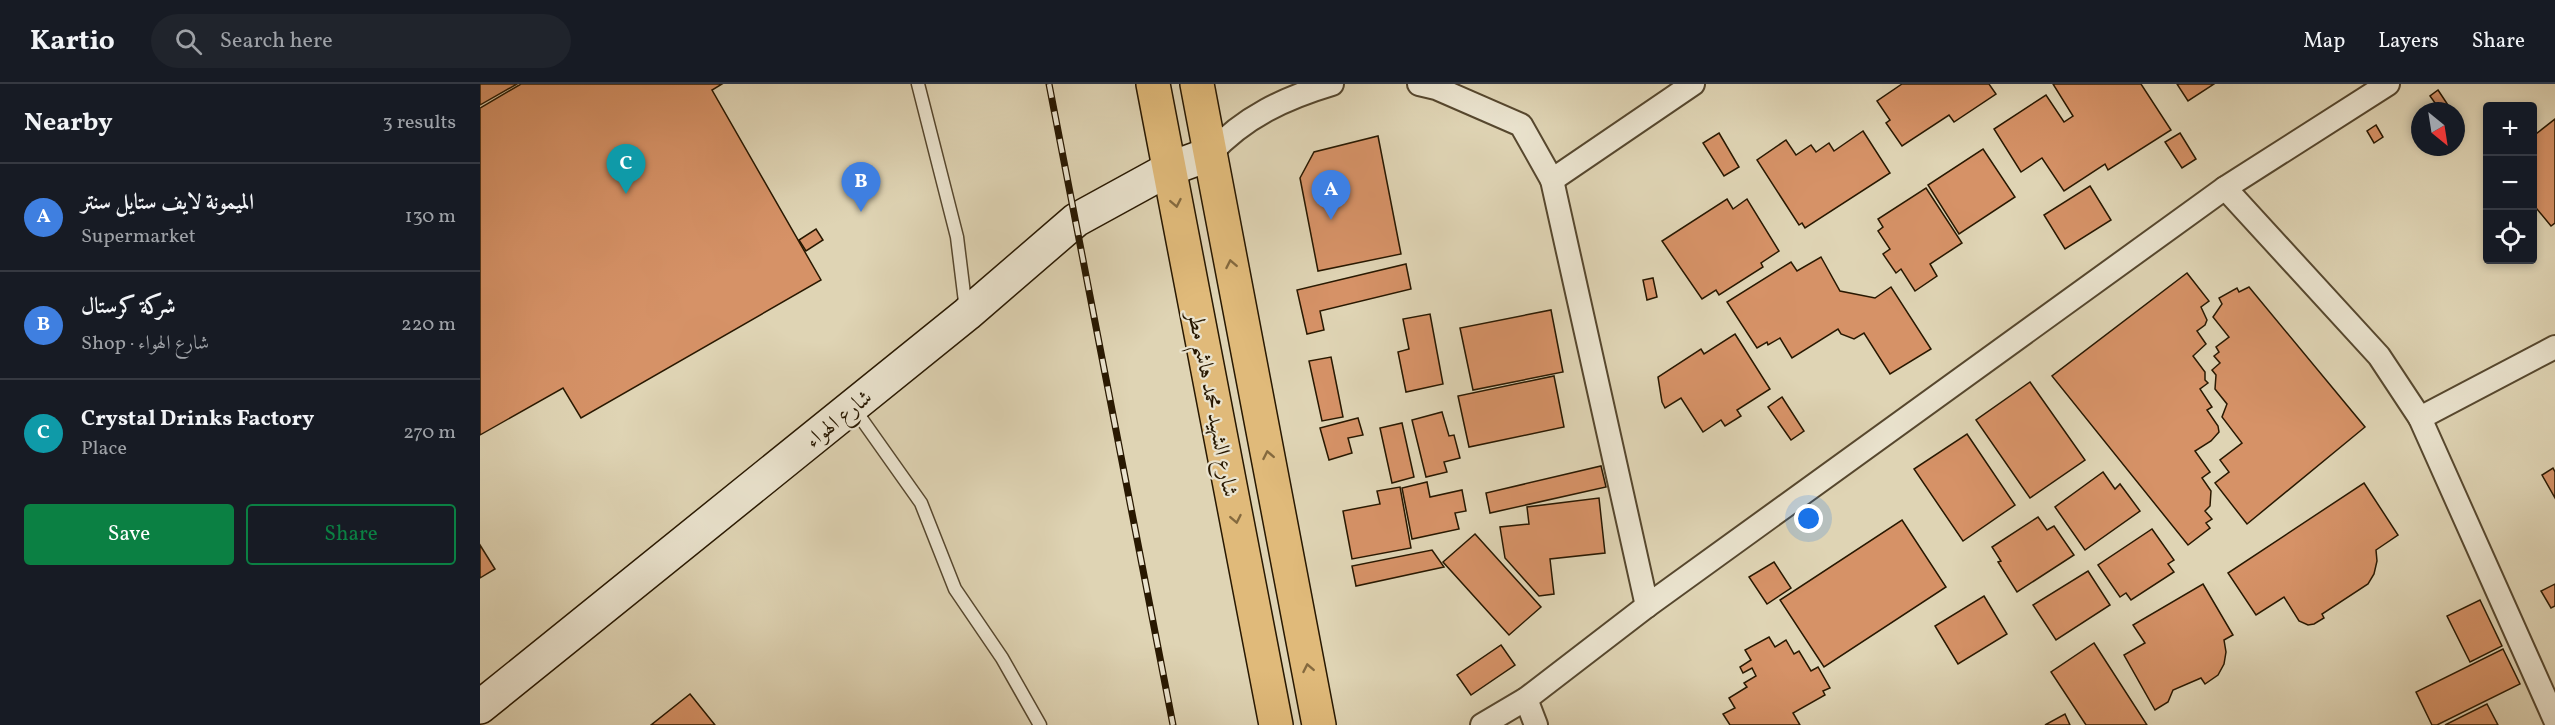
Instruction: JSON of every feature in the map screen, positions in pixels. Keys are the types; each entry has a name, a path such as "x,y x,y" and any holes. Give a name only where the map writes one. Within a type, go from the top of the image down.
{"main road":[{"name":"شارع الشهيد محمد هاشم مطر","path":"1153,84 1276,725"},
{"name":"شارع الشهيد محمد هاشم مطر","path":"1197,84 1319,725"}],"street":[{"path":"1210,154 1229,133 1257,115 1294,95 1332,84"},
{"path":"1419,84 1436,88 1521,125 1552,180 1647,606"},
{"path":"1552,180 1693,84"},
{"path":"1482,725 1526,699 1647,606 2225,188 2378,87"},
{"name":"شارع الهواء","path":"480,707 967,314 1076,220 1169,169 1210,154"},
{"path":"2225,188 2379,356 2420,418 2555,720"},
{"path":"2420,418 2555,347"},
{"path":"1526,699 1536,725"}],"lane":[{"path":"918,84 957,237 967,314"},
{"path":"852,406 921,504 954,589 1002,658 1040,725"}],"building":[{"path":"480,84 517,84 480,105"},
{"path":"521,84 722,84 712,90 821,280 581,418 563,388 480,435 480,108"},
{"path":"1902,84 1989,84 1996,94 1954,122 1949,115 1902,146 1886,123 1890,120 1877,101"},
{"path":"2053,84 2141,84 2171,130 2108,170 2105,164 2064,191 2042,158 2021,172 1994,129 2046,95 2064,122 2073,116"},
{"path":"2177,84 2214,84 2188,101"},
{"path":"2438,90 2446,102 2434,102 2430,96"},
{"path":"2555,119 2555,223 2551,226 2537,209 2537,133"},
{"path":"2376,125 2383,137 2374,143 2367,131"},
{"path":"1863,131 1890,173 1805,228 1802,223 1799,225 1757,160 1786,140 1796,155 1811,145 1816,152 1829,143 1834,151"},
{"path":"1719,133 1739,167 1724,176 1703,143"},
{"path":"2180,133 2196,159 2182,168 2165,142"},
{"path":"1378,136 1401,254 1318,271 1300,178 1314,152"},
{"path":"1983,149 2015,197 1959,234 1928,185"},
{"path":"2090,186 2111,220 2065,249 2044,215"},
{"path":"1926,188 1962,243 1930,264 1937,276 1915,291 1901,269 1896,273 1883,254 1890,249 1878,231 1883,227 1878,219"},
{"path":"1727,199 1733,209 1747,199 1779,251 1761,263 1763,267 1719,295 1716,290 1702,299 1662,241"},
{"path":"816,229 823,240 806,251 799,240"},
{"path":"1821,257 1840,291 1875,298 1891,287 1931,349 1890,374 1864,333 1854,339 1841,334 1838,329 1792,358 1780,338 1757,348 1727,302 1791,262 1797,271"},
{"path":"1406,264 1411,289 1320,311 1324,330 1307,334 1297,290"},
{"path":"2187,273 2209,301 2201,307 2207,320 2205,325 2197,331 2206,344 2193,356 2205,372 2205,380 2208,383 2200,389 2212,407 2207,410 2218,426 2219,432 2211,441 2195,451 2210,472 2202,478 2211,491 2210,506 2205,511 2212,519 2206,523 2210,528 2188,545 2052,376"},
{"path":"1653,278 1657,297 1647,300 1643,280"},
{"path":"2249,287 2365,427 2247,524 2215,483 2229,472 2220,460 2242,443 2222,417 2227,404 2215,389 2216,375 2212,370 2220,363 2214,356 2219,352 2216,347 2229,337 2213,317 2222,304 2219,298 2237,288 2239,292"},
{"path":"1551,310 1563,372 1473,390 1460,328"},
{"path":"1430,314 1443,384 1406,392 1398,352 1409,349 1403,319"},
{"path":"1735,334 1770,389 1737,410 1741,416 1725,426 1721,420 1703,432 1681,398 1665,408 1658,377 1701,349 1704,354"},
{"path":"1331,357 1343,417 1322,421 1309,361"},
{"path":"1554,376 1564,427 1469,447 1458,396"},
{"path":"2030,382 2085,460 2030,498 1976,420"},
{"path":"1782,397 1804,431 1791,440 1768,407"},
{"path":"1442,412 1449,436 1454,435 1460,458 1444,462 1447,472 1426,477 1412,420"},
{"path":"1358,418 1363,435 1348,438 1352,453 1329,460 1320,428"},
{"path":"1402,423 1414,477 1392,483 1380,428"},
{"path":"1967,434 2015,505 1963,541 1914,469"},
{"path":"1601,466 1606,487 1490,513 1486,493"},
{"path":"2553,468 2555,472 2555,498 2542,475"},
{"path":"2103,472 2115,489 2120,484 2140,511 2085,550 2055,507"},
{"path":"1427,482 1430,497 1462,490 1466,511 1455,513 1459,529 1412,539 1402,488"},
{"path":"2364,483 2398,535 2376,550 2377,561 2374,574 2368,584 2322,614 2324,618 2314,624 2308,625 2299,621 2284,597 2256,615 2228,573"},
{"path":"1400,487 1411,548 1352,559 1343,511 1380,504 1377,491"},
{"path":"1599,498 1605,553 1550,559 1554,594 1539,596 1505,558 1500,527 1529,524 1527,507"},
{"path":"2038,517 2047,530 2054,526 2074,555 2017,592 1998,562 2001,561 1992,547"},
{"path":"1902,520 1946,587 1824,667 1780,600"},
{"path":"2152,529 2174,560 2168,564 2174,572 2131,600 2126,593 2120,597 2098,565"},
{"path":"1475,534 1541,607 1509,635 1443,562"},
{"path":"480,545 495,569 480,578"},
{"path":"1432,550 1444,567 1356,586 1352,566"},
{"path":"1774,562 1791,588 1767,604 1749,577"},
{"path":"2088,571 2110,605 2056,640 2033,605"},
{"path":"2203,584 2233,635 2224,640 2226,652 2224,664 2218,675 2205,684 2201,678 2173,690 2168,702 2155,710 2124,655 2145,643 2133,625"},
{"path":"2555,584 2555,606 2551,608 2541,591"},
{"path":"1984,596 2007,634 1958,664 1935,626"},
{"path":"2480,600 2502,646 2470,662 2447,616"},
{"path":"1769,637 1775,647 1786,640 1794,654 1799,651 1811,671 1818,667 1830,688 1823,691 1825,695 1793,713 1800,725 1730,725 1723,714 1735,708 1729,698 1747,687 1744,683 1756,676 1752,668 1743,673 1740,667 1751,660 1745,650"},
{"path":"2094,643 2147,725 2086,725 2051,672"},
{"path":"1501,645 1515,665 1471,695 1457,675"},
{"path":"2503,649 2520,684 2437,725 2432,725 2416,692"},
{"path":"690,694 715,725 651,725"},
{"path":"2487,704 2498,725 2445,725"},
{"path":"2065,714 2070,725 2045,725"}],"railway":[{"path":"1049,84 1173,725"}],"place":[{"name":"Crystal Drinks Factory","path":"626,194"},
{"name":"شركة كرستال","path":"861,212"},
{"name":"الميمونة لايف ستايل سنتر","path":"1331,220"}]}
